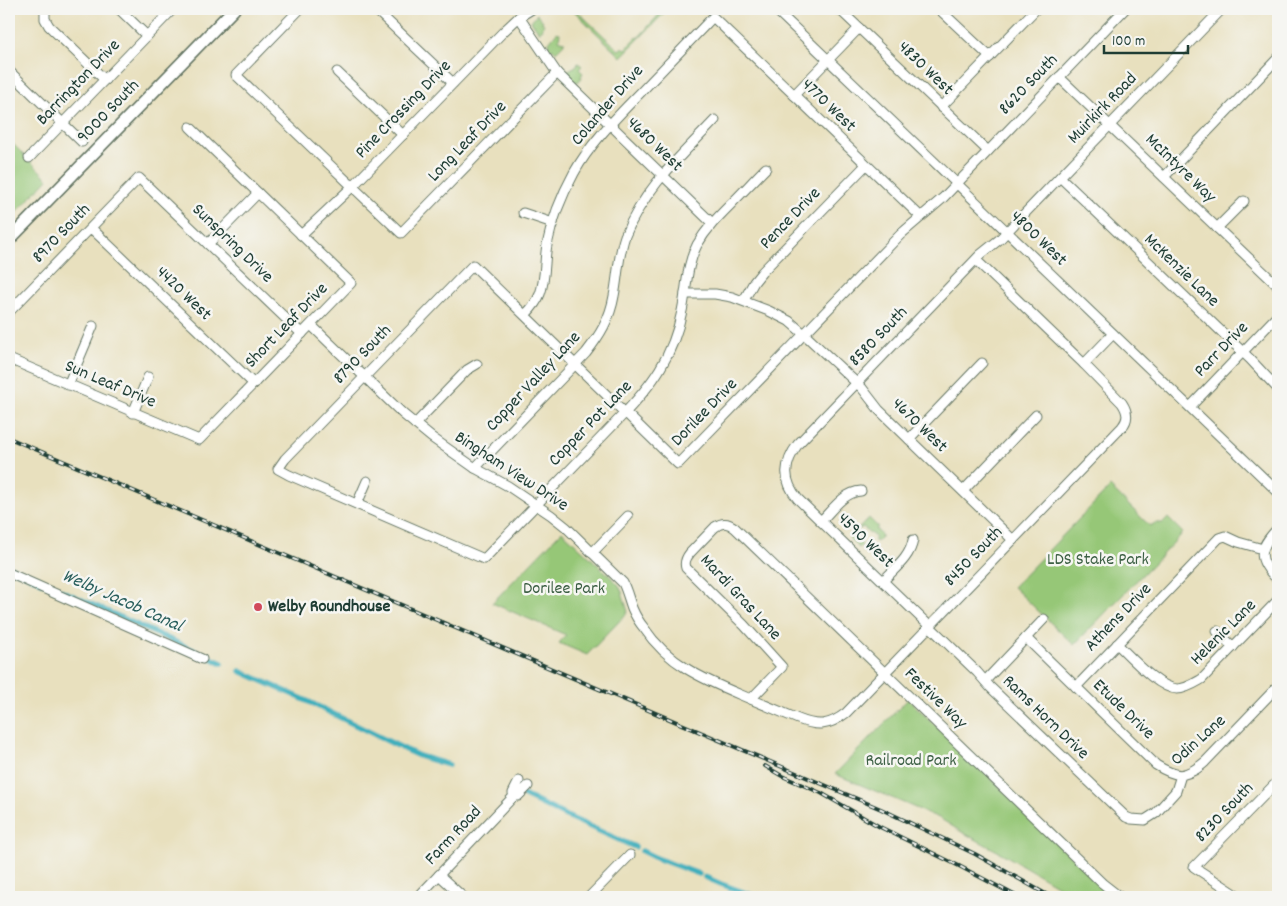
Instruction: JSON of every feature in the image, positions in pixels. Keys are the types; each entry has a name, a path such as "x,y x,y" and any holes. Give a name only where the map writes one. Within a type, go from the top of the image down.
{"main road":[{"name":"9000 South","path":"9,240 234,9"}],"street":[{"path":"45,9 45,19 49,26 105,80"},
{"path":"119,9 147,36"},
{"name":"Barrington Drive","path":"29,158 173,9"},
{"path":"300,9 236,75 352,186"},
{"path":"375,9 453,83"},
{"name":"Pine Crossing Drive","path":"301,235 403,135 504,30 532,9"},
{"name":"4800 West","path":"775,9 1278,492"},
{"name":"4830 West","path":"839,9 988,151"},
{"path":"940,9 990,57"},
{"path":"941,107 1036,9"},
{"name":"8620 South","path":"956,184 1125,9"},
{"name":"Muirkirk Road","path":"1007,232 1222,9"},
{"name":"4680 West","path":"519,17 557,74 712,223"},
{"name":"4770 West","path":"713,18 921,217"},
{"name":"Colander Drive","path":"525,315 537,301 540,294 547,245 553,223 574,173 593,144 610,124 713,18"},
{"path":"794,95 859,28"},
{"path":"1164,177 1278,58"},
{"path":"337,72 403,135"},
{"path":"9,84 12,74 82,142"},
{"name":"Long Leaf Drive","path":"352,186 401,233 557,74"},
{"name":"McIntyre Way","path":"1059,77 1278,286"},
{"name":"Copper Valley Lane","path":"475,468 586,353 600,335 609,316 614,295 618,260 633,217 644,198 662,176 716,120"},
{"name":"Short Leaf Drive","path":"190,127 351,283 199,440"},
{"name":"Pence Drive","path":"744,300 756,278 866,165"},
{"name":"Copper Pot Lane","path":"278,468 289,475 484,559 650,386 666,359 678,331 688,274 693,256 703,235 712,223 766,168"},
{"name":"McKenzie Lane","path":"1060,177 1278,389"},
{"name":"8970 South","path":"9,312 139,178"},
{"name":"Sunspring Drive","path":"139,178 302,334"},
{"name":"Dorilee Drive","path":"473,265 678,464 901,234 938,203 956,184"},
{"path":"208,244 258,194"},
{"path":"1217,228 1244,201"},
{"path":"523,213 553,223"},
{"name":"4420 West","path":"91,228 254,384"},
{"name":"8580 South","path":"786,473 789,460 798,444 976,260 1007,232"},
{"path":"976,260 1084,364 1113,334"},
{"name":"8790 South","path":"278,468 473,265"},
{"name":"4670 West","path":"685,294 723,295 744,300 794,324 857,384 879,410 1013,540"},
{"name":"Parr Drive","path":"1190,407 1278,315"},
{"name":"Bingham View Drive","path":"311,325 415,424 448,451 508,486 566,528 623,583 632,608 653,641 684,668 699,677 810,724 822,725 838,719"},
{"path":"68,384 93,326"},
{"name":"Sun Leaf Drive","path":"9,359 199,440"},
{"path":"909,439 982,363"},
{"path":"415,424 467,370 477,364"},
{"name":"8450 South","path":"838,719 846,713 1125,423 1128,414 1122,403 1084,364"},
{"path":"133,413 148,377"},
{"path":"963,490 1036,415"},
{"name":"4590 West","path":"786,473 793,493 930,626"},
{"path":"357,504 367,481"},
{"path":"821,521 847,495 861,490"},
{"path":"592,552 628,516"},
{"name":"Mardi Gras Lane","path":"728,524 719,524 714,527 687,556 685,564 686,568 744,625 782,667 751,699"},
{"name":"Festive Way","path":"728,524 735,528 1102,883 1120,897"},
{"path":"1278,528 1269,537 1263,548 1263,558 1267,568 1278,580"},
{"name":"Athens Drive","path":"1076,687 1219,538 1225,536 1238,542 1263,548"},
{"path":"883,581 908,554 913,540"},
{"path":"9,573 202,660"},
{"name":"Helenic Lane","path":"1117,644 1163,684 1178,689 1187,687 1202,678 1278,600"},
{"path":"985,680 1044,619"},
{"name":"Rams Horn Drive","path":"930,626 990,687 1120,812 1131,819 1145,820"},
{"path":"1217,631 1233,647"},
{"name":"Etude Drive","path":"1026,638 1156,765 1172,774 1181,775"},
{"name":"Odin Lane","path":"1145,820 1156,813 1172,796 1181,775 1198,769 1278,686"},
{"path":"519,781 513,797 518,796 528,786"},
{"name":"8230 South","path":"1237,896 1194,867 1278,781"},
{"name":"Farm Road","path":"418,897 513,797"},
{"path":"589,897 630,855"},
{"path":"439,875 463,897"}],"green space":[{"path":"572,9 575,9 619,50 622,47 626,49 664,9 668,9 621,57"},
{"path":"537,14 544,25 543,29 539,32 531,21"},
{"path":"557,32 560,33 559,39 564,41 564,44 556,52 553,49 549,50 547,47"},
{"path":"578,63 582,66 579,69 583,73 582,78 576,83 568,75 567,71"},
{"path":"9,140 48,179 9,220"},
{"name":"LDS Stake Park","path":"1110,487 1150,526 1155,523 1163,523 1168,518 1183,533 1074,645 1013,587"},
{"path":"869,518 878,527 876,529 882,536 876,542 874,540 876,538 863,527 859,528"},
{"path":"858,529 855,535 862,545 859,548 849,538"},
{"name":"Dorilee Park","path":"562,531 618,584 628,612 587,655 559,643 566,635 492,603"},
{"name":"Railroad Park","path":"908,699 1114,897 1077,897 939,818 835,774"}],"waterway":[{"name":"Welby Jacob Canal","path":"9,567 222,663"},
{"name":"Welby Jacob Canal","path":"240,671 303,699 419,756 449,765"},
{"name":"Welby Jacob Canal","path":"523,795 635,847"},
{"name":"Welby Jacob Canal","path":"642,851 699,874"},
{"name":"Welby Jacob Canal","path":"705,877 757,897"}],"railway":[{"path":"9,438 881,809 975,854 1051,897"},
{"path":"765,766 782,776 821,793 880,827 1018,897"}],"place":[{"name":"Welby Roundhouse","path":"258,607"}]}
